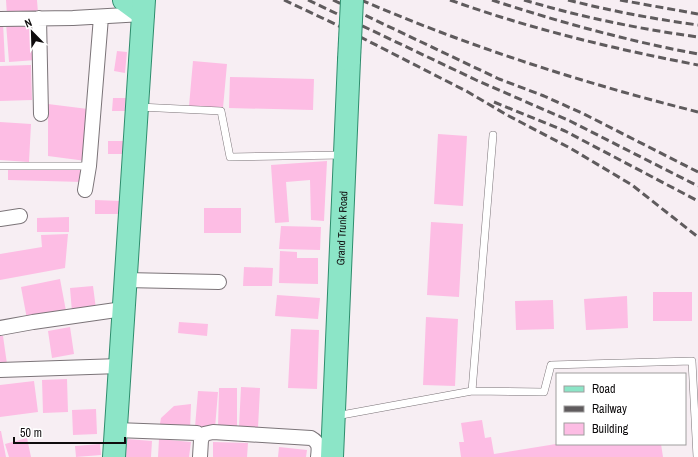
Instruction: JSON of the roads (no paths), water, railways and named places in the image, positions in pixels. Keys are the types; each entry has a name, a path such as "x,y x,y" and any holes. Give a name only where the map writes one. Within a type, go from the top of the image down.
{"main road":[{"path":"112,457 116,430 144,7 124,0"},
{"name":"Grand Trunk Road","path":"332,457 335,416 344,155 352,0"}],"street":[{"path":"0,19 101,17 144,7"},
{"path":"85,190 89,166 101,17"},
{"path":"39,18 41,114"},
{"path":"0,219 20,216"},
{"path":"125,280 219,282"},
{"path":"0,328 124,310"},
{"path":"0,370 120,366"},
{"path":"116,430 197,433"},
{"path":"200,457 201,440 204,434 213,432 311,438 316,441 319,446 318,457"}],"lane":[{"path":"137,107 221,111 230,157 344,155"},
{"path":"472,391 493,134"},
{"path":"0,166 89,166"},
{"path":"335,416 472,391 544,392 551,365 692,361 697,457"}],"railway":[{"path":"284,0 335,24 468,92 507,115 570,148 632,185 698,237"},
{"path":"308,0 476,80 570,121 698,186"},
{"path":"333,0 499,79 544,96 584,114 698,172"},
{"path":"361,0 443,33 527,63 612,89 698,112"},
{"path":"450,0 542,29 635,52 698,65"},
{"path":"492,0 594,30 698,54"},
{"path":"524,0 610,22 698,37"},
{"path":"568,0 600,8 698,25"},
{"path":"620,0 698,14"},
{"path":"494,102 565,131 698,201"}]}
